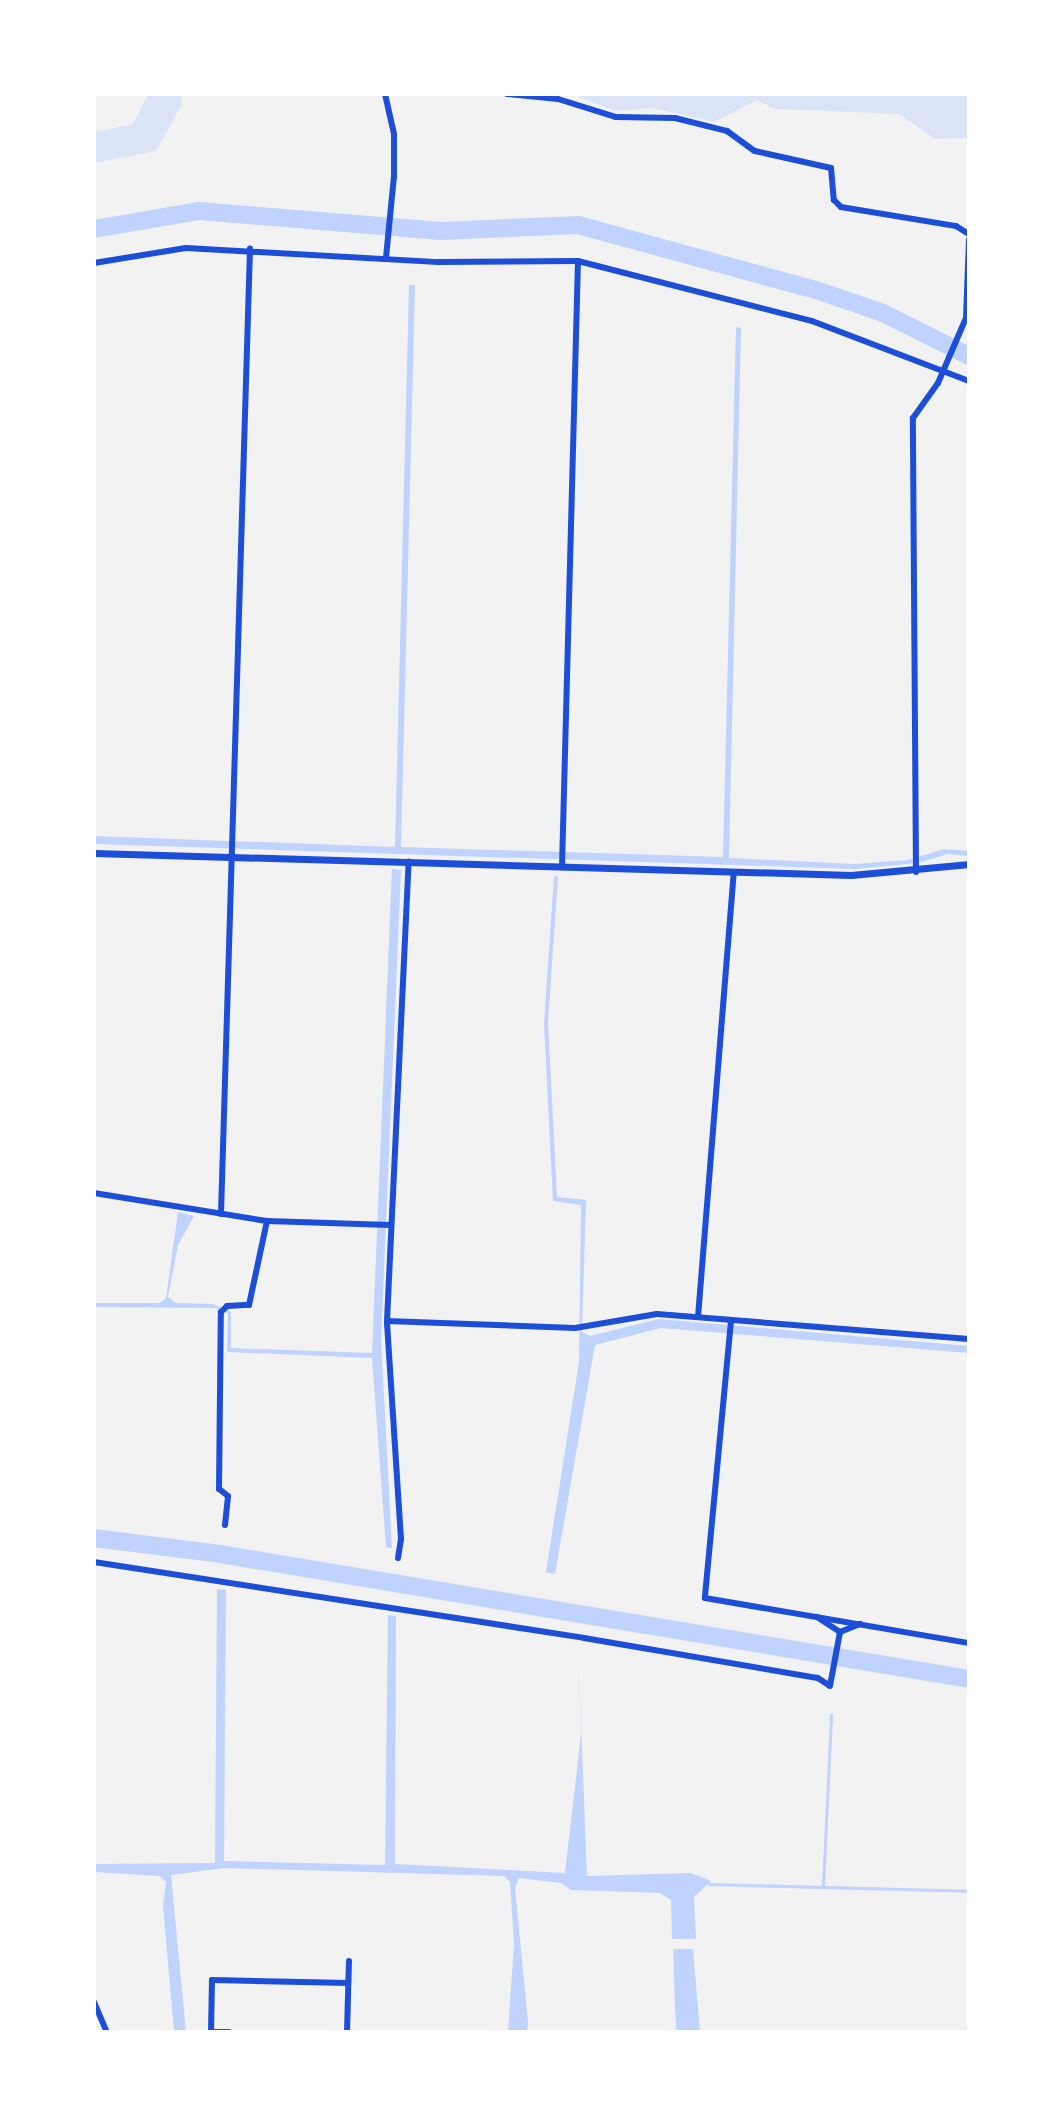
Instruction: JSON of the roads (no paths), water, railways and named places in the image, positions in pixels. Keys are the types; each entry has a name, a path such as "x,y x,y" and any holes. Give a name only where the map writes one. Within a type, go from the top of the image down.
{"street":[{"path":"385,94 394,134 386,258"},
{"path":"507,94 558,99 616,117 675,118 727,131 755,151 831,168 834,200 841,207 968,231"},
{"path":"916,872 913,418 944,372 968,318 969,240"},
{"path":"221,1214 236,836 250,248"},
{"path":"94,263 151,250 250,248 386,258 578,261 812,321 969,381"},
{"path":"562,867 578,261"},
{"path":"94,853 734,873 916,872 969,864"},
{"path":"398,1558 401,1539 387,1321 409,862"},
{"path":"698,1317 734,873"},
{"path":"94,1193 267,1221 390,1225"},
{"path":"225,1525 228,1496 219,1489 223,1310 249,1305 267,1221"},
{"path":"387,1321 575,1328 635,1316 698,1317 969,1339"},
{"path":"731,1321 705,1598 969,1643"},
{"path":"94,1562 584,1638 818,1678 830,1686 840,1632"},
{"path":"817,1617 840,1632"},
{"path":"840,1632 860,1624"},
{"path":"347,2032 349,1961"},
{"path":"229,2032 211,2032 212,1980 348,1983"},
{"path":"94,2002 106,2029 94,2028"}],"water":[{"path":"409,285 415,285 401,847 723,857 736,327 741,328 729,858 855,864 908,860 944,849 969,851 969,856 948,854 918,863 855,869 94,844 94,836 395,847"},
{"path":"392,869 401,870 381,1339 392,1548 386,1547 372,1358 227,1352 228,1313 216,1308 94,1307 94,1303 160,1303 166,1298 178,1212 194,1216 178,1245 168,1297 176,1303 213,1304 231,1312 231,1348 372,1353"},
{"path":"554,876 558,877 548,1022 557,1197 586,1200 582,1332 590,1336 659,1319 969,1346 969,1353 661,1328 595,1345 555,1574 546,1572 579,1362 581,1205 553,1201 544,1024"},
{"path":"217,1589 226,1590 224,1861 385,1865 388,1615 396,1616 395,1864 565,1873 581,1734 578,1646 587,1876 691,1873 711,1881 694,1897 696,1939 672,1939 671,1900 660,1893 571,1890 561,1883 519,1878 515,1888 528,2022 527,2032 508,2032 514,1944 510,1882 504,1876 224,1868 171,1875 186,2032 174,2032 163,1905 166,1882 159,1876 94,1872 94,1864 215,1863"},
{"path":"673,1949 693,1949 700,2032 676,2032"}],"waterway":[{"path":"94,229 199,211 441,231 578,225 816,290 883,313 969,356"},
{"path":"94,1538 220,1554 969,1679"},
{"path":"823,1886 831,1714"},
{"path":"709,1884 969,1891"}]}
